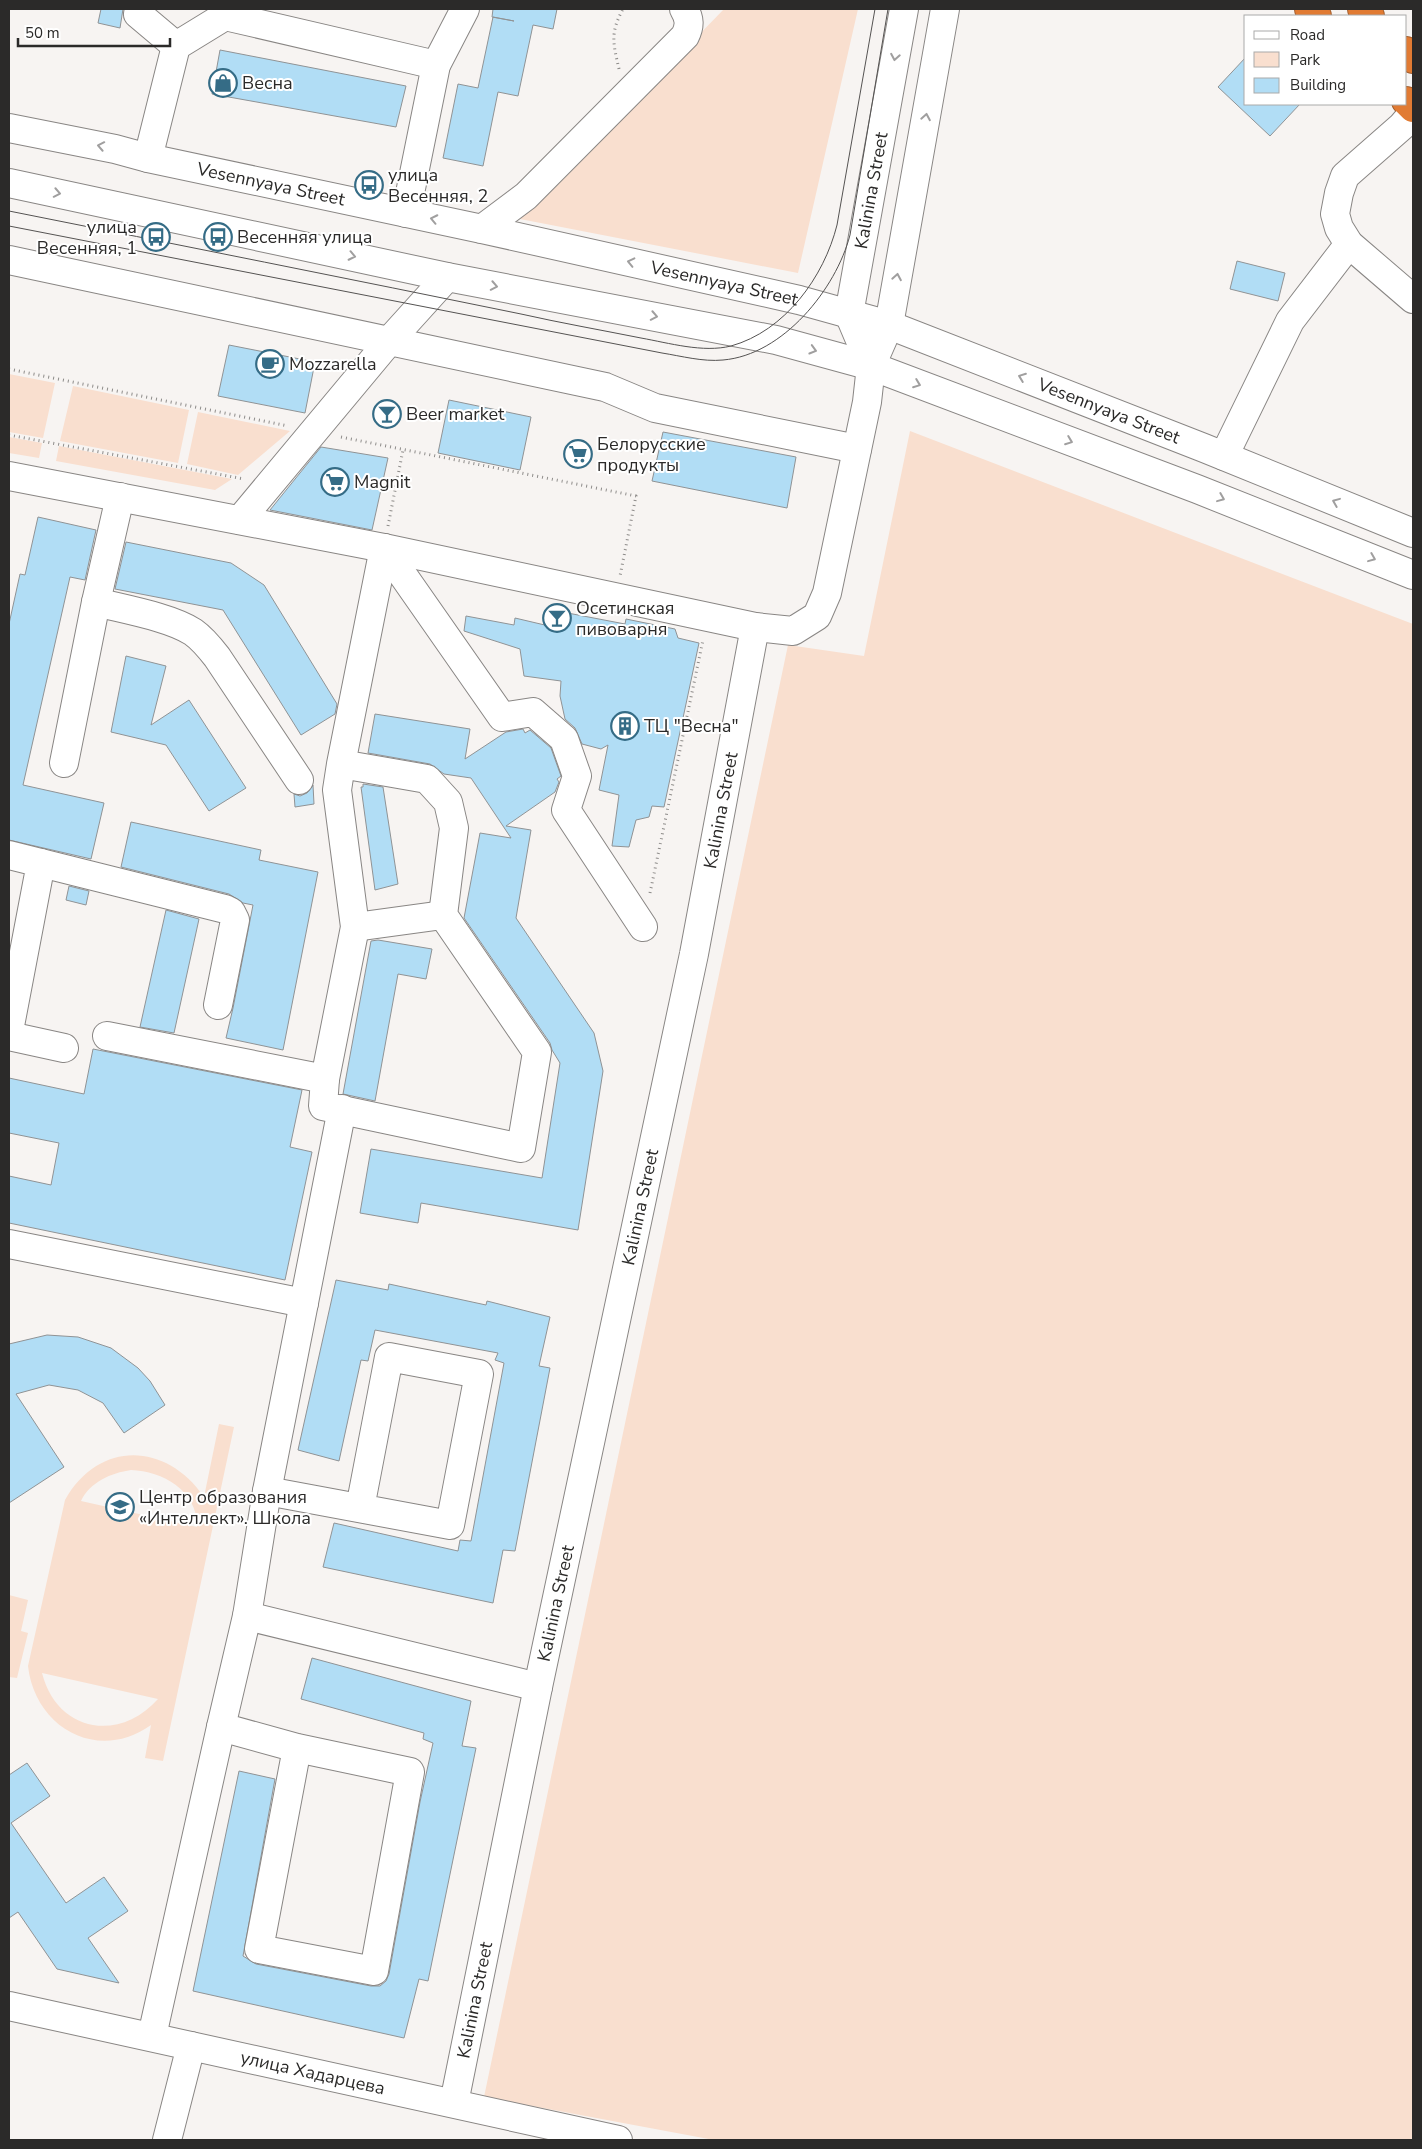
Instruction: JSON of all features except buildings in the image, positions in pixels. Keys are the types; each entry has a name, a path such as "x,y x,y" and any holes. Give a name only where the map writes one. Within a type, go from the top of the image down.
{"street":[{"path":"139,9 138,14 176,46"},
{"path":"406,213 436,66 465,9"},
{"path":"482,229 526,196 685,36 689,17 684,9"},
{"name":"Kalinina Street","path":"849,314 904,9"},
{"path":"9,476 384,548 755,627 793,631 817,616 828,593 867,402 871,366 889,325 945,9"},
{"path":"148,158 176,46 226,12 436,66"},
{"path":"1413,114 1345,176 1335,214 1349,244 1413,299"},
{"name":"Vesennyaya Street","path":"9,128 115,149 148,158 482,229 799,300 889,325 1224,456 1413,534"},
{"path":"9,183 446,276 776,340 871,366 1197,488 1413,575"},
{"path":"1224,456 1290,321 1349,244"},
{"path":"9,260 605,387 655,408 857,449"},
{"path":"240,520 390,340 446,276"},
{"path":"849,314 871,366"},
{"path":"64,763 96,602 120,497"},
{"path":"341,764 428,779 448,802 454,828 443,915 537,1052 521,1148 323,1106 325,1079 355,927 337,790 341,764 384,548"},
{"path":"384,548 502,717 533,712 564,740 577,776 566,810 643,927"},
{"path":"96,602 171,622 204,640 299,780"},
{"name":"Kalinina Street","path":"454,2102 538,1687 694,954 755,627"},
{"path":"9,854 41,864 232,912 235,920 218,1005"},
{"path":"9,1031 41,864"},
{"path":"355,927 443,915"},
{"path":"9,1036 64,1048"},
{"path":"107,1036 325,1079"},
{"path":"152,2036 247,1616 267,1490 342,1109"},
{"path":"9,1244 304,1303"},
{"path":"267,1490 360,1508 450,1525 479,1374 389,1357 360,1508"},
{"path":"247,1616 538,1687"},
{"path":"221,1728 297,1748 410,1772 374,1971 259,1950 297,1748"},
{"name":"улица Хадарцева","path":"9,2006 454,2102 618,2140"},
{"path":"167,2140 191,2046"}],"path":[{"path":"620,70 612,38 616,23 623,9"},
{"path":"9,369 636,496 616,596"},
{"path":"9,435 270,484"},
{"path":"384,548 403,450"},
{"path":"643,927 704,637"}],"green space":[{"path":"724,9 858,9 798,273 520,219"},
{"path":"9,374 55,383 43,438 9,432"},
{"path":"73,386 189,410 178,463 60,441"},
{"path":"198,412 290,431 238,475 187,464"},
{"path":"910,431 1413,624 1413,2140 714,2140 484,2097 788,645 864,656"},
{"path":"9,437 42,443 39,458 9,453"},
{"path":"59,446 232,479 215,490 56,461"},
{"path":"219,1424 234,1427 163,1761 145,1758 151,1725 131,1736 110,1741 91,1739 72,1733 56,1722 43,1707 33,1688 28,1666 65,1500 79,1480 96,1466 114,1458 133,1455 152,1458 171,1466 189,1479 204,1497","holes":["131,1470 155,1474 176,1485 192,1503 196,1514 197,1527 81,1501 85,1494 102,1480 116,1473","42,1673 158,1699 142,1713 126,1722 108,1726 91,1725 75,1719 61,1708 50,1693"]},
{"path":"9,1595 28,1600 21,1631 28,1633 17,1678 9,1677"}],"tram line":[{"path":"9,211 674,345 698,348 731,346 751,339 785,315 812,282 823,264 837,225 875,9"},
{"path":"9,226 684,357 723,360 745,355 766,346 804,316 833,277 843,256 850,235 888,9"}],"place":[{"name":"Весна","path":"223,83"},
{"name":"улица Весенняя, 2","path":"369,185"},
{"name":"улица Весенняя, 1","path":"156,237"},
{"name":"Весенняя улица","path":"218,237"},
{"name":"Mozzarella","path":"270,364"},
{"name":"Beer market","path":"387,414"},
{"name":"Белорусские продукты","path":"578,454"},
{"name":"Magnit","path":"335,482"},
{"name":"Осетинская пивоварня","path":"557,618"},
{"name":"ТЦ \"Весна\"","path":"625,726"},
{"name":"Центр образования «Интеллект». Школа","path":"120,1507"}]}
